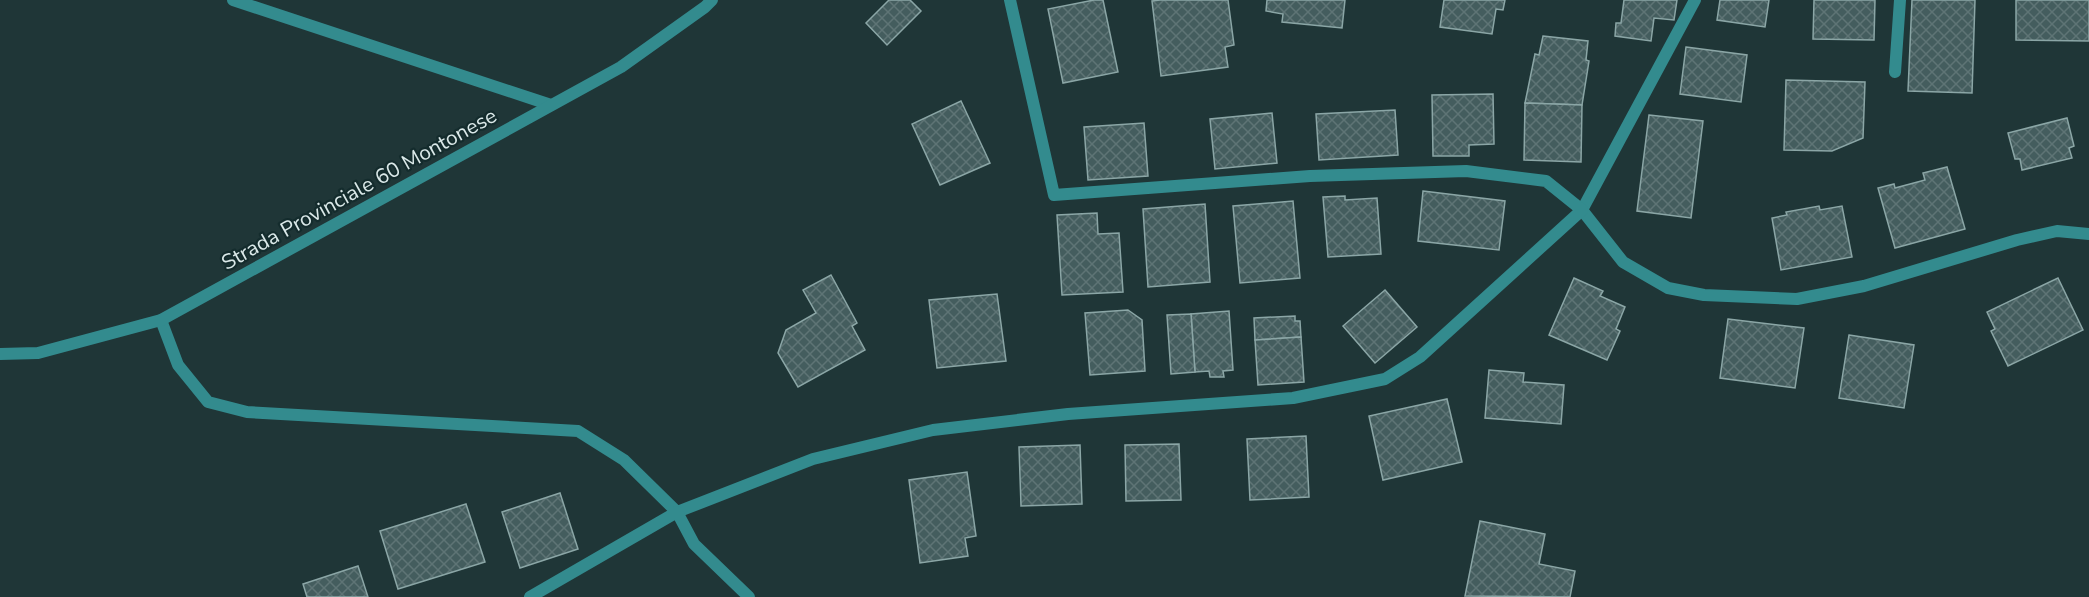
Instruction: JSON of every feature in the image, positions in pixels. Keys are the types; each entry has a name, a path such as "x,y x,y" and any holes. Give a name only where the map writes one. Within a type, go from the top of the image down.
{"street":[{"path":"233,0 551,105"},
{"name":"Strada Provinciale 60 Montonese","path":"0,354 38,353 161,320 621,67 712,0"},
{"path":"1010,0 1054,195 1310,176 1466,171 1546,181 1582,210 1623,262 1668,288 1716,296 1797,299 1864,286 2047,233 2057,231 2089,234"},
{"path":"530,597 677,512 813,459 933,430 1068,414 1293,398 1385,379 1420,357 1582,210 1695,0"},
{"path":"1895,72 1900,0"},
{"path":"161,320 178,365 208,402 247,412 578,431 624,460 677,512 694,544 749,597"}],"building":[{"path":"889,0 910,0 921,11 887,45 866,23"},
{"path":"1103,0 1118,72 1063,83 1048,9"},
{"path":"1228,0 1234,45 1225,47 1228,67 1161,76 1152,1"},
{"path":"1267,0 1345,0 1342,28 1282,22 1283,14 1266,11"},
{"path":"1444,0 1505,0 1503,10 1496,9 1492,34 1440,27"},
{"path":"1624,0 1677,0 1674,20 1654,18 1651,41 1615,36 1616,23 1621,23"},
{"path":"1720,0 1769,0 1765,27 1717,20"},
{"path":"1814,0 1875,0 1874,40 1813,39"},
{"path":"1912,0 1975,0 1972,93 1908,91"},
{"path":"2016,0 2089,0 2089,41 2016,40"},
{"path":"1543,36 1588,41 1586,60 1589,61 1582,105 1525,103 1535,54 1539,55"},
{"path":"1686,47 1747,55 1741,102 1680,94"},
{"path":"1786,80 1865,82 1863,138 1832,151 1784,150"},
{"path":"1493,94 1494,144 1469,145 1469,156 1433,156 1432,95"},
{"path":"961,101 990,163 940,185 912,124"},
{"path":"1525,103 1582,105 1581,162 1524,160"},
{"path":"1395,110 1398,155 1319,160 1316,114"},
{"path":"1272,113 1277,163 1215,169 1210,119"},
{"path":"1649,115 1703,121 1691,218 1637,211"},
{"path":"2067,118 2074,146 2069,148 2072,158 2022,170 2020,159 2015,159 2008,133"},
{"path":"1144,123 1148,176 1088,180 1084,127"},
{"path":"1947,167 1965,229 1895,248 1878,188 1894,184 1895,188 1925,180 1923,173"},
{"path":"1423,191 1505,201 1499,250 1418,241"},
{"path":"1345,196 1345,200 1377,198 1381,254 1328,257 1323,197"},
{"path":"1293,201 1300,278 1240,283 1233,206"},
{"path":"1205,204 1210,282 1148,287 1143,209"},
{"path":"1819,206 1820,210 1842,206 1852,257 1781,270 1772,218 1787,215 1786,212"},
{"path":"1097,213 1098,234 1119,233 1123,292 1062,295 1057,215"},
{"path":"831,275 857,323 852,326 865,350 798,387 778,353 786,330 816,313 803,290"},
{"path":"1574,278 1603,291 1600,296 1625,307 1616,329 1620,331 1607,360 1549,335"},
{"path":"2058,278 2083,330 2008,366 1991,331 1995,329 1987,312"},
{"path":"1385,290 1417,327 1375,363 1343,326"},
{"path":"997,294 1006,361 937,368 929,300"},
{"path":"1128,310 1142,320 1145,371 1090,375 1085,313"},
{"path":"1229,311 1233,370 1223,371 1224,377 1210,377 1209,371 1195,372 1191,314"},
{"path":"1191,314 1195,372 1171,374 1167,315"},
{"path":"1295,316 1295,321 1300,321 1301,337 1255,340 1254,318"},
{"path":"1728,319 1804,328 1795,388 1720,378"},
{"path":"1849,335 1914,345 1904,408 1839,398"},
{"path":"1301,337 1304,382 1258,385 1255,340"},
{"path":"1489,370 1524,373 1523,382 1564,385 1561,424 1485,418"},
{"path":"1447,399 1462,462 1383,480 1369,416"},
{"path":"1306,436 1309,497 1250,500 1247,439"},
{"path":"1179,444 1181,500 1126,501 1125,445"},
{"path":"1080,445 1082,504 1021,506 1019,447"},
{"path":"967,472 976,536 965,538 968,556 920,563 909,480"},
{"path":"560,493 578,549 520,568 502,512"},
{"path":"466,504 485,562 398,589 380,531"},
{"path":"1480,521 1545,534 1539,564 1575,571 1570,597 1465,596"},
{"path":"358,566 368,597 307,597 303,584"}]}
